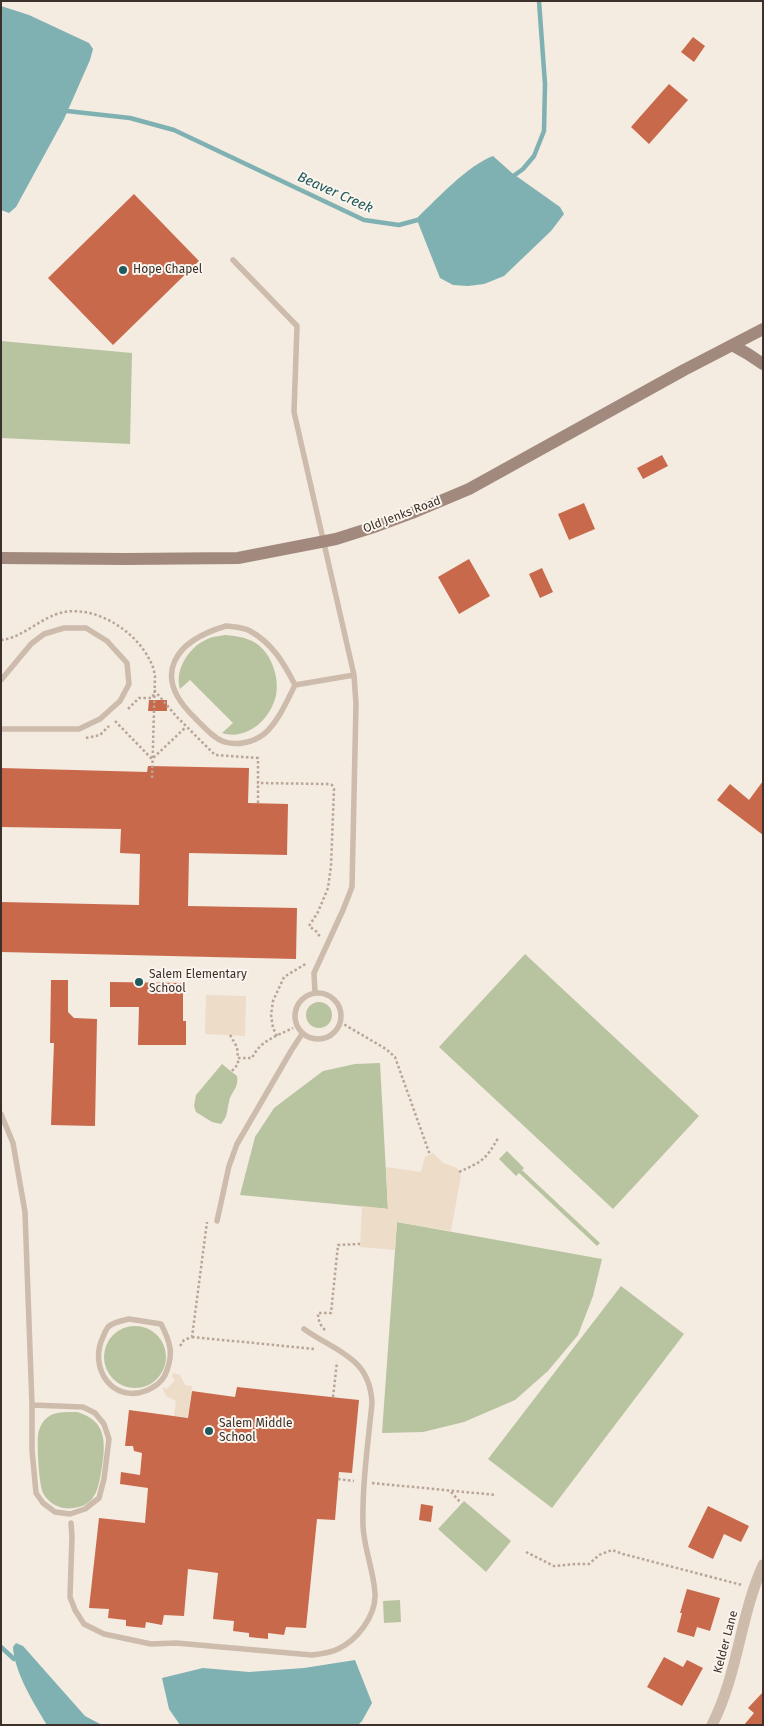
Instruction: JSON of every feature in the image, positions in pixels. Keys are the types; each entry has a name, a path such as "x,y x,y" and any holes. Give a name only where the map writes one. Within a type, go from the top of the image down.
{"street":[{"name":"Old Jenks Road","path":"1,558 125,560 238,558 323,541 385,524 469,489 684,370 763,329"},
{"path":"732,346 763,364"},
{"name":"Kelder Lane","path":"712,1725 732,1676 751,1601 763,1565"}],"lane":[{"path":"233,260 297,326 294,412 354,675 356,706 352,887 344,910 314,973 315,993"},
{"path":"226,626 248,630 268,644 283,661 295,685 281,713 265,734 241,744 223,742 207,730 188,711 176,695 172,685 172,668 178,656 191,641 206,632 226,626"},
{"path":"1,680 31,644 44,634 64,628 86,628 107,641 127,663 129,684 120,700 100,719 78,729 1,729"},
{"path":"295,685 354,675"},
{"path":"315,993 323,993 330,996 340,1008 341,1015 337,1030 324,1039 309,1038 302,1034 297,1026 294,1013 301,999 315,993"},
{"path":"217,1221 229,1166 237,1144 302,1034"},
{"path":"1,1114 13,1143 25,1212 32,1450 36,1494 43,1503 56,1512 70,1514 85,1509 99,1498 104,1479 109,1439 104,1424 95,1413 83,1407 32,1405"},
{"path":"129,1320 161,1324 170,1340 168,1369 162,1380 154,1387 139,1393 126,1393 112,1387 104,1377 98,1362 98,1346 107,1328 114,1323 129,1320"},
{"path":"71,1523 70,1597 75,1610 84,1624 104,1634 151,1644 176,1643 312,1655 329,1653 350,1641 369,1619 375,1596 363,1526 372,1391 362,1368 338,1350 320,1341 304,1329"}],"path":[{"path":"155,691 215,755 258,758 258,803"},
{"path":"152,780 154,700"},
{"path":"115,721 152,759"},
{"path":"152,759 186,726"},
{"path":"258,784 327,784 332,785 334,789 331,866 328,888 318,912 309,926 321,938"},
{"path":"277,1036 273,1028 271,1015 273,1002 284,977 307,963"},
{"path":"340,1022 395,1056 430,1155"},
{"path":"238,1058 252,1058 262,1042 297,1026"},
{"path":"230,1035 237,1047 238,1058 238,1064 232,1071"},
{"path":"459,1172 481,1162 491,1151 498,1138"},
{"path":"192,1337 207,1220"},
{"path":"331,1334 321,1326 318,1313 331,1313 338,1245 360,1244"},
{"path":"180,1353 179,1347 184,1340 192,1337 320,1349"},
{"path":"333,1397 338,1350"},
{"path":"338,1479 496,1495"},
{"path":"450,1490 462,1503"},
{"path":"526,1552 554,1566 589,1564 599,1554 612,1550 740,1585"}],"green space":[{"path":"1,341 132,353 130,444 1,438"},
{"path":"226,635 252,641 264,650 275,672 277,688 273,704 263,720 249,731 231,735 222,733 233,723 190,680 180,689 179,681 179,674 185,659 196,646 210,638"},
{"path":"525,954 699,1116 613,1209 439,1047"},
{"path":"319,1002 328,1006 332,1015 328,1024 319,1028 310,1024 306,1015 310,1006"},
{"path":"380,1063 388,1209 240,1195 255,1137 274,1108 323,1071 355,1064"},
{"path":"222,1064 237,1076 237,1080 226,1116 221,1124 212,1122 196,1112 194,1106 196,1095"},
{"path":"507,1151 524,1168 522,1170 600,1243 597,1246 519,1173 516,1176 499,1159"},
{"path":"397,1222 602,1259 593,1296 578,1335 548,1371 515,1400 464,1422 423,1432 382,1433"},
{"path":"621,1286 684,1334 552,1508 488,1459"},
{"path":"135,1326 152,1331 157,1335 161,1340 166,1357 161,1374 157,1379 152,1383 135,1388 118,1383 113,1379 109,1374 104,1357 109,1340 113,1335 118,1331"},
{"path":"62,1412 77,1412 94,1420 99,1426 104,1449 103,1458 97,1491 94,1496 85,1505 66,1508 52,1503 43,1493 40,1482 38,1434 42,1423 51,1415"},
{"path":"464,1501 511,1541 486,1572 438,1529"},
{"path":"400,1600 401,1622 384,1623 383,1601"}],"shaded area":[{"path":"206,995 246,996 245,1036 205,1034"},
{"path":"433,1153 443,1163 457,1168 461,1176 451,1231 397,1222 395,1250 360,1247 362,1206 388,1209 386,1167 421,1172 425,1157"},
{"path":"173,1373 180,1375 185,1385 192,1386 188,1417 174,1416 176,1401 166,1396 162,1387 167,1389 175,1380 172,1377"}],"water":[{"path":"1,6 29,15 89,43 93,49 64,119 16,207 9,213 1,210"},
{"path":"493,156 512,173 560,207 564,214 551,231 504,276 484,284 453,285 440,278 417,220 463,175"},
{"path":"16,1643 23,1646 85,1716 102,1725 47,1725 21,1677 14,1656 13,1647"},
{"path":"355,1660 372,1703 358,1725 180,1725 169,1709 162,1678 203,1668 249,1672 304,1668"}],"building":[{"path":"693,37 705,46 694,62 681,52"},
{"path":"669,84 688,100 649,144 631,127"},
{"name":"Hope Chapel","path":"134,194 199,261 113,345 48,278"},
{"path":"662,455 668,466 643,479 637,468"},
{"path":"584,503 595,529 569,540 558,514"},
{"path":"469,559 490,596 459,614 438,577"},
{"path":"542,568 553,592 540,598 529,574"},
{"path":"149,700 167,700 167,711 148,711"},
{"path":"148,766 249,768 248,803 288,804 287,855 189,853 188,906 297,908 296,959 1,952 1,902 139,905 140,854 120,853 121,829 1,827 1,768 147,772"},
{"path":"763,781 763,835 717,800 730,784 749,800"},
{"path":"51,980 68,980 68,1012 74,1018 97,1019 95,1126 51,1125 54,1043 50,1043"},
{"path":"110,982 183,983 183,1021 186,1021 186,1045 138,1045 139,1007 110,1007"},
{"path":"237,1387 359,1400 352,1473 339,1472 335,1520 317,1519 306,1628 286,1627 284,1635 268,1633 268,1639 249,1637 249,1633 233,1631 234,1621 213,1619 218,1573 188,1569 184,1616 164,1615 162,1625 146,1622 145,1628 126,1626 126,1620 108,1618 109,1609 89,1608 99,1518 145,1523 148,1488 120,1484 121,1472 140,1475 142,1453 134,1451 133,1446 125,1446 129,1410 188,1418 192,1391 235,1397"},
{"path":"421,1504 433,1506 431,1522 419,1520"},
{"path":"708,1506 749,1526 741,1542 724,1534 713,1559 688,1547"},
{"path":"687,1589 720,1598 710,1631 697,1627 694,1637 677,1632"},
{"path":"664,1657 683,1667 687,1660 703,1668 682,1706 647,1687"},
{"path":"763,1692 763,1725 744,1725 754,1713 748,1708"}],"waterway":[{"name":"Beaver Creek","path":"512,177 523,169 534,156 544,131 545,84 539,1"},
{"name":"Beaver Creek","path":"63,109 130,118 174,130 364,220 399,225 421,219"},
{"path":"1,1647 14,1659 19,1655"}],"place":[{"name":"Hope Chapel","path":"123,270"},
{"name":"Salem Elementary School","path":"139,982"},
{"name":"Salem Middle School","path":"209,1431"}]}
